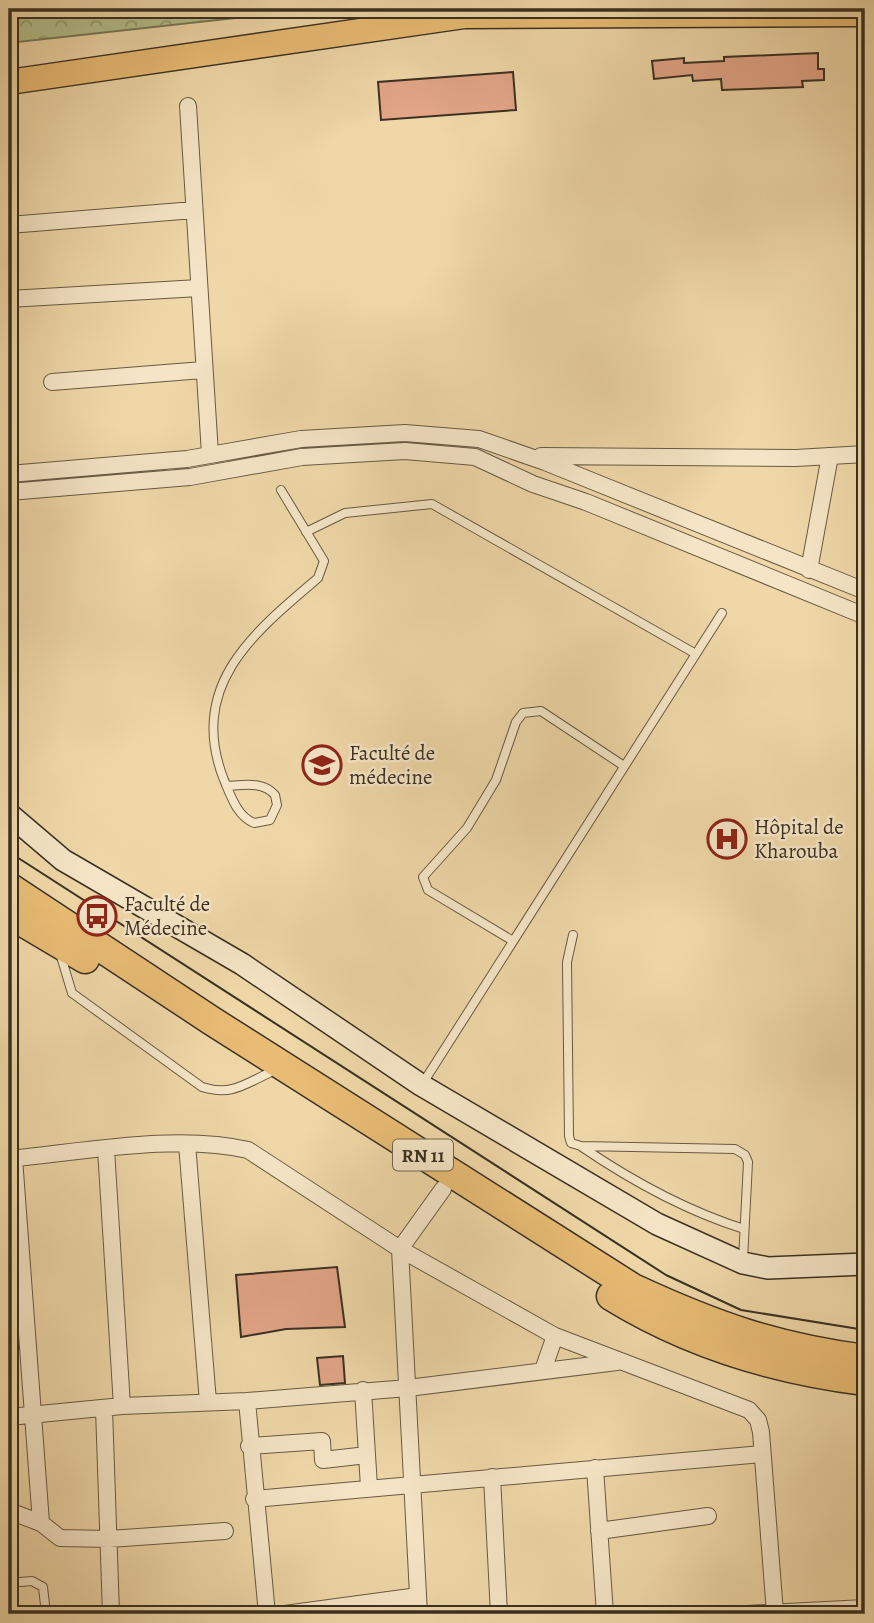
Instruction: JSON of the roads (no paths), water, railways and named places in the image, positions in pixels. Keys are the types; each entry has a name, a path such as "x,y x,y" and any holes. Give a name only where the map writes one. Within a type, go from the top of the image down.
{"highway":[{"name":"RN 11","path":"9,887 212,1021 633,1288 690,1315 756,1339 815,1353 865,1359"},
{"name":"RN 11","path":"9,914 269,1073 612,1297 681,1334 752,1359 812,1374 865,1381"}],"main road":[{"path":"9,82 464,16 865,14"}],"street":[{"path":"188,106 209,454"},
{"path":"9,225 194,211"},
{"path":"9,299 199,288"},
{"path":"52,382 203,370"},
{"path":"9,474 209,454 300,439 405,433 479,439 531,456 865,592"},
{"path":"503,468 512,449"},
{"path":"9,492 190,477 302,457 405,451 475,457 533,484 586,502 865,616"},
{"path":"531,456 865,454"},
{"path":"809,570 830,456"},
{"path":"9,814 63,860 242,964 421,1085 657,1224 743,1262 768,1268 865,1264"},
{"path":"41,1523 33,1416 17,1331 11,1158 106,1149 220,1143 248,1150 400,1249 555,1336 749,1410 760,1423 775,1613"},
{"path":"187,1144 208,1402"},
{"path":"106,1149 122,1406"},
{"path":"419,1614 400,1249 443,1189"},
{"path":"543,1370 555,1336"},
{"path":"9,1417 122,1406 247,1401 408,1388 620,1362"},
{"path":"363,1390 369,1487"},
{"path":"247,1401 249,1447 267,1614"},
{"path":"104,1409 111,1614"},
{"path":"249,1447 322,1441 323,1460 367,1455 369,1487"},
{"path":"254,1499 762,1454"},
{"path":"595,1468 605,1614"},
{"path":"492,1477 499,1614"},
{"path":"9,1511 41,1523 60,1538 109,1539 225,1531"},
{"path":"599,1531 708,1516"},
{"path":"285,1614 418,1596"},
{"path":"747,1614 865,1608"}],"lane":[{"path":"227,786 250,784 272,791 277,806 275,814 262,823 248,820 238,811 227,786 214,753 214,709 236,655 266,622 318,578 323,570 324,561 281,490"},
{"path":"306,532 345,513 432,504 696,654"},
{"path":"421,1085 722,614"},
{"path":"513,941 428,890 424,877 467,828 496,780 516,722 523,713 541,711 624,766"},
{"path":"573,935 567,962 571,1143 581,1146 735,1149 745,1155 748,1163 743,1262"},
{"path":"58,943 72,993 202,1087 219,1092 232,1090 269,1073"},
{"path":"581,1146 630,1178 705,1217 744,1229"},
{"path":"9,1583 32,1581 43,1587 46,1614"}],"tram line":[{"path":"9,852 666,1275 741,1310 865,1330"}],"place":[{"name":"Faculté de médecine","path":"322,765"},
{"name":"Hôpital de Kharouba","path":"727,839"},
{"name":"Faculté de Médecine","path":"97,916"}]}
